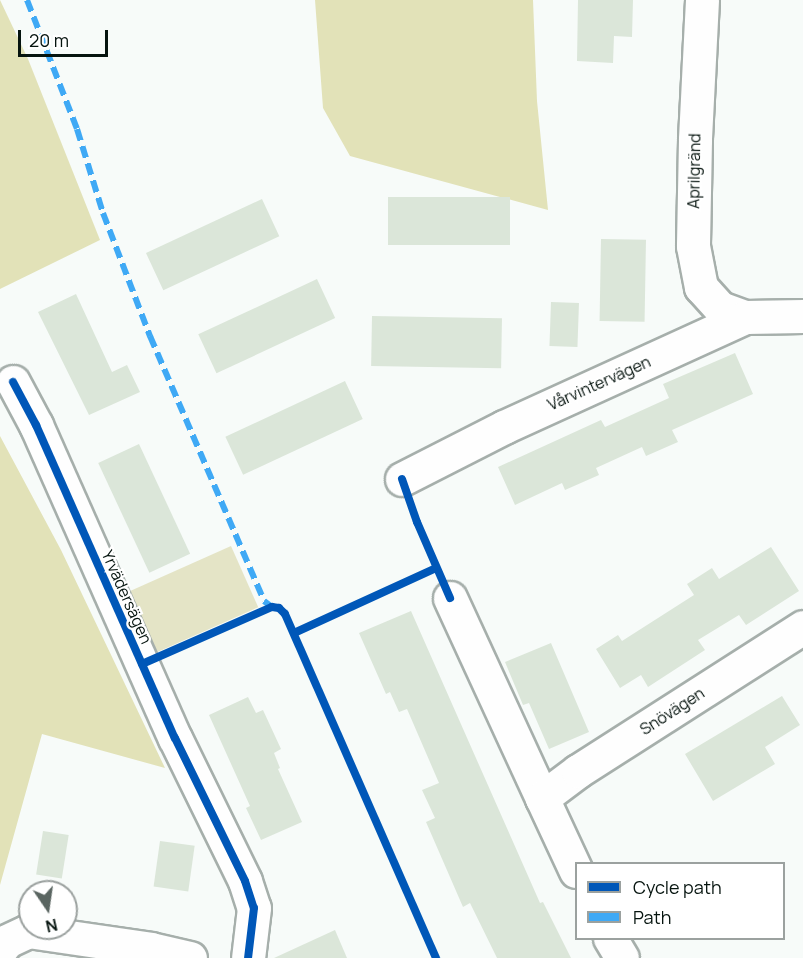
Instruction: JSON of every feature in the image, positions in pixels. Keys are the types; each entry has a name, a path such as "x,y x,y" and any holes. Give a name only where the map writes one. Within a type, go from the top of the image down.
{"street":[{"name":"Aprilgränd","path":"702,0 695,140 693,246 701,287 720,308 745,317"},
{"name":"Vårvintervägen","path":"402,479 504,426 745,317 803,316"},
{"name":"Yrvädersägen","path":"14,382 41,436 175,738 245,880 254,908 248,958"},
{"path":"450,598 575,869"},
{"name":"Snövägen","path":"542,798 578,771 803,627"},
{"path":"0,950 7,941 28,931 151,949 190,958"},
{"path":"611,940 622,958"}],"green space":[{"path":"0,0 28,59 100,240 0,289"},
{"path":"315,0 533,0 537,101 548,210 350,156 323,108"},
{"path":"0,436 61,550 165,768 42,734 0,885"},
{"path":"231,546 258,607 157,652 130,591"}],"building":[{"path":"578,0 633,0 632,37 614,36 613,63 577,61"},
{"path":"388,197 510,197 510,245 388,245"},
{"path":"262,199 279,236 163,290 146,253"},
{"path":"601,239 646,240 645,322 600,321"},
{"path":"317,279 335,318 216,373 198,334"},
{"path":"76,294 112,372 127,365 140,392 89,415 38,312"},
{"path":"551,302 579,303 577,347 549,346"},
{"path":"372,316 502,318 501,368 371,366"},
{"path":"735,353 753,394 672,430 678,442 646,456 642,447 596,468 599,475 565,490 562,483 515,505 498,467 601,420 605,427 669,398 663,384"},
{"path":"345,381 363,419 243,475 225,437"},
{"path":"139,444 190,554 149,573 98,463"},
{"path":"771,547 799,591 746,625 739,615 698,640 705,650 648,687 641,675 620,688 596,649 618,635 622,641 694,595 687,584 712,568 719,579"},
{"path":"411,611 540,903 543,902 571,958 497,958 470,903 463,907 426,822 435,818 422,790 439,783 407,709 399,712 390,692 386,694 359,633"},
{"path":"551,643 589,732 549,749 529,703 523,705 505,662"},
{"path":"782,696 800,725 765,747 775,764 713,801 685,754"},
{"path":"248,697 256,713 263,710 281,749 274,753 280,768 278,769 302,822 261,840 246,808 250,806 209,715"},
{"path":"43,831 69,835 62,879 36,874"},
{"path":"160,841 195,846 188,891 154,887"},
{"path":"335,930 347,958 274,958"}],"marked path":[{"path":"27,0 77,129 103,213 150,336 264,601 272,607"}],"cycle path":[{"path":"13,382 36,425 175,738 245,881 254,908 248,958"},
{"path":"402,479 417,522 450,598"},
{"path":"294,633 436,568"},
{"path":"142,664 272,607 279,608 285,614 436,958"}]}
